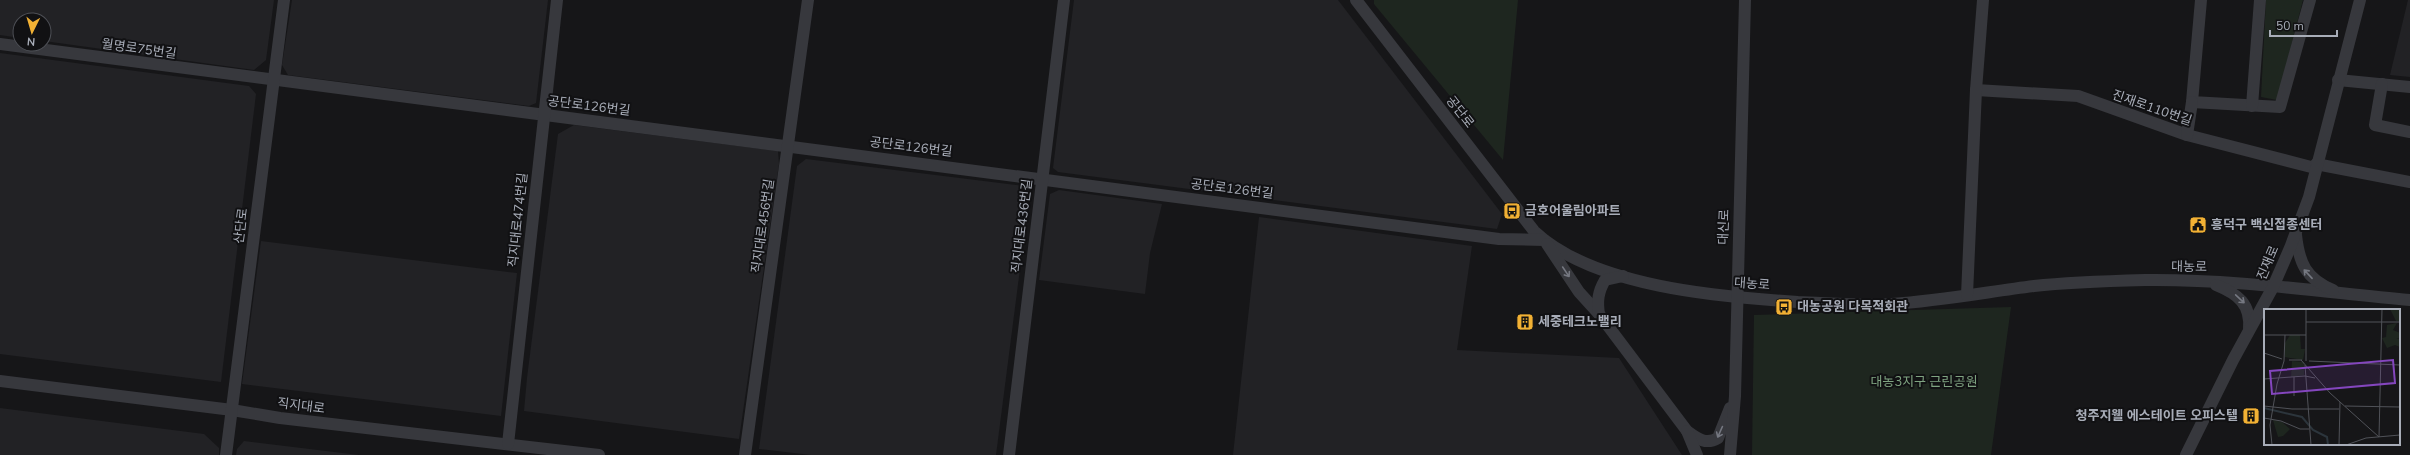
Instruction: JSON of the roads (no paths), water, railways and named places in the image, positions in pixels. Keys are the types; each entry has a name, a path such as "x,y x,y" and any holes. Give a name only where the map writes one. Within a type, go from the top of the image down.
{"street":[{"name":"산단로","path":"226,455 284,0"},
{"name":"직지대로474번길","path":"508,444 557,0"},
{"name":"직지대로456번길","path":"745,455 808,0"},
{"name":"직지대로436번길","path":"1009,455 1064,0"},
{"name":"공단로","path":"1356,0 1530,225 1544,240"},
{"name":"대신로","path":"1730,455 1735,396 1736,298 1745,0"},
{"path":"1967,295 1976,90 1983,0"},
{"name":"진재로110번길","path":"2201,0 2192,102 2280,107 2310,0"},
{"path":"2252,106 2260,0"},
{"name":"진재로","path":"2186,455 2248,333 2274,287 2296,231 2309,196 2360,0"},
{"name":"월명로75번길","path":"0,44 274,81"},
{"path":"2338,80 2410,87"},
{"name":"공단로126번길","path":"274,81 788,145 1500,238 1544,240"},
{"path":"2382,84 2375,125 2410,132"},
{"name":"진재로110번길","path":"1976,90 2078,96 2187,135 2316,166 2410,182"},
{"path":"2187,135 2192,102"},
{"path":"2296,231 2298,254 2304,269 2314,280 2342,294"},
{"name":"대농로","path":"1544,240 1578,260 1625,276 1662,286 1736,298 1889,304 1930,301 2036,286 2092,282 2208,281 2410,300"},
{"path":"1544,240 1579,292 1599,314 1687,431 1699,440 1711,442 1718,438 1735,396"},
{"path":"1599,314 1599,289 1605,280 1625,276"},
{"path":"2208,281 2231,291 2245,303 2249,315 2248,333"},
{"name":"직지대로","path":"0,381 232,410 280,418 599,455"},
{"path":"1687,431 1694,453"}],"place":[{"name":"금호어울림아파트","path":"1512,211"},
{"name":"흥덕구 백신접종센터","path":"2198,225"},
{"name":"대농공원 다목적회관","path":"1784,307"},
{"name":"세중테크노밸리","path":"1525,322"},
{"name":"청주지웰 에스테이트 오피스텔","path":"2251,416"}],"park label":[{"name":"대농3지구 근린공원","path":"1924,382"}]}
